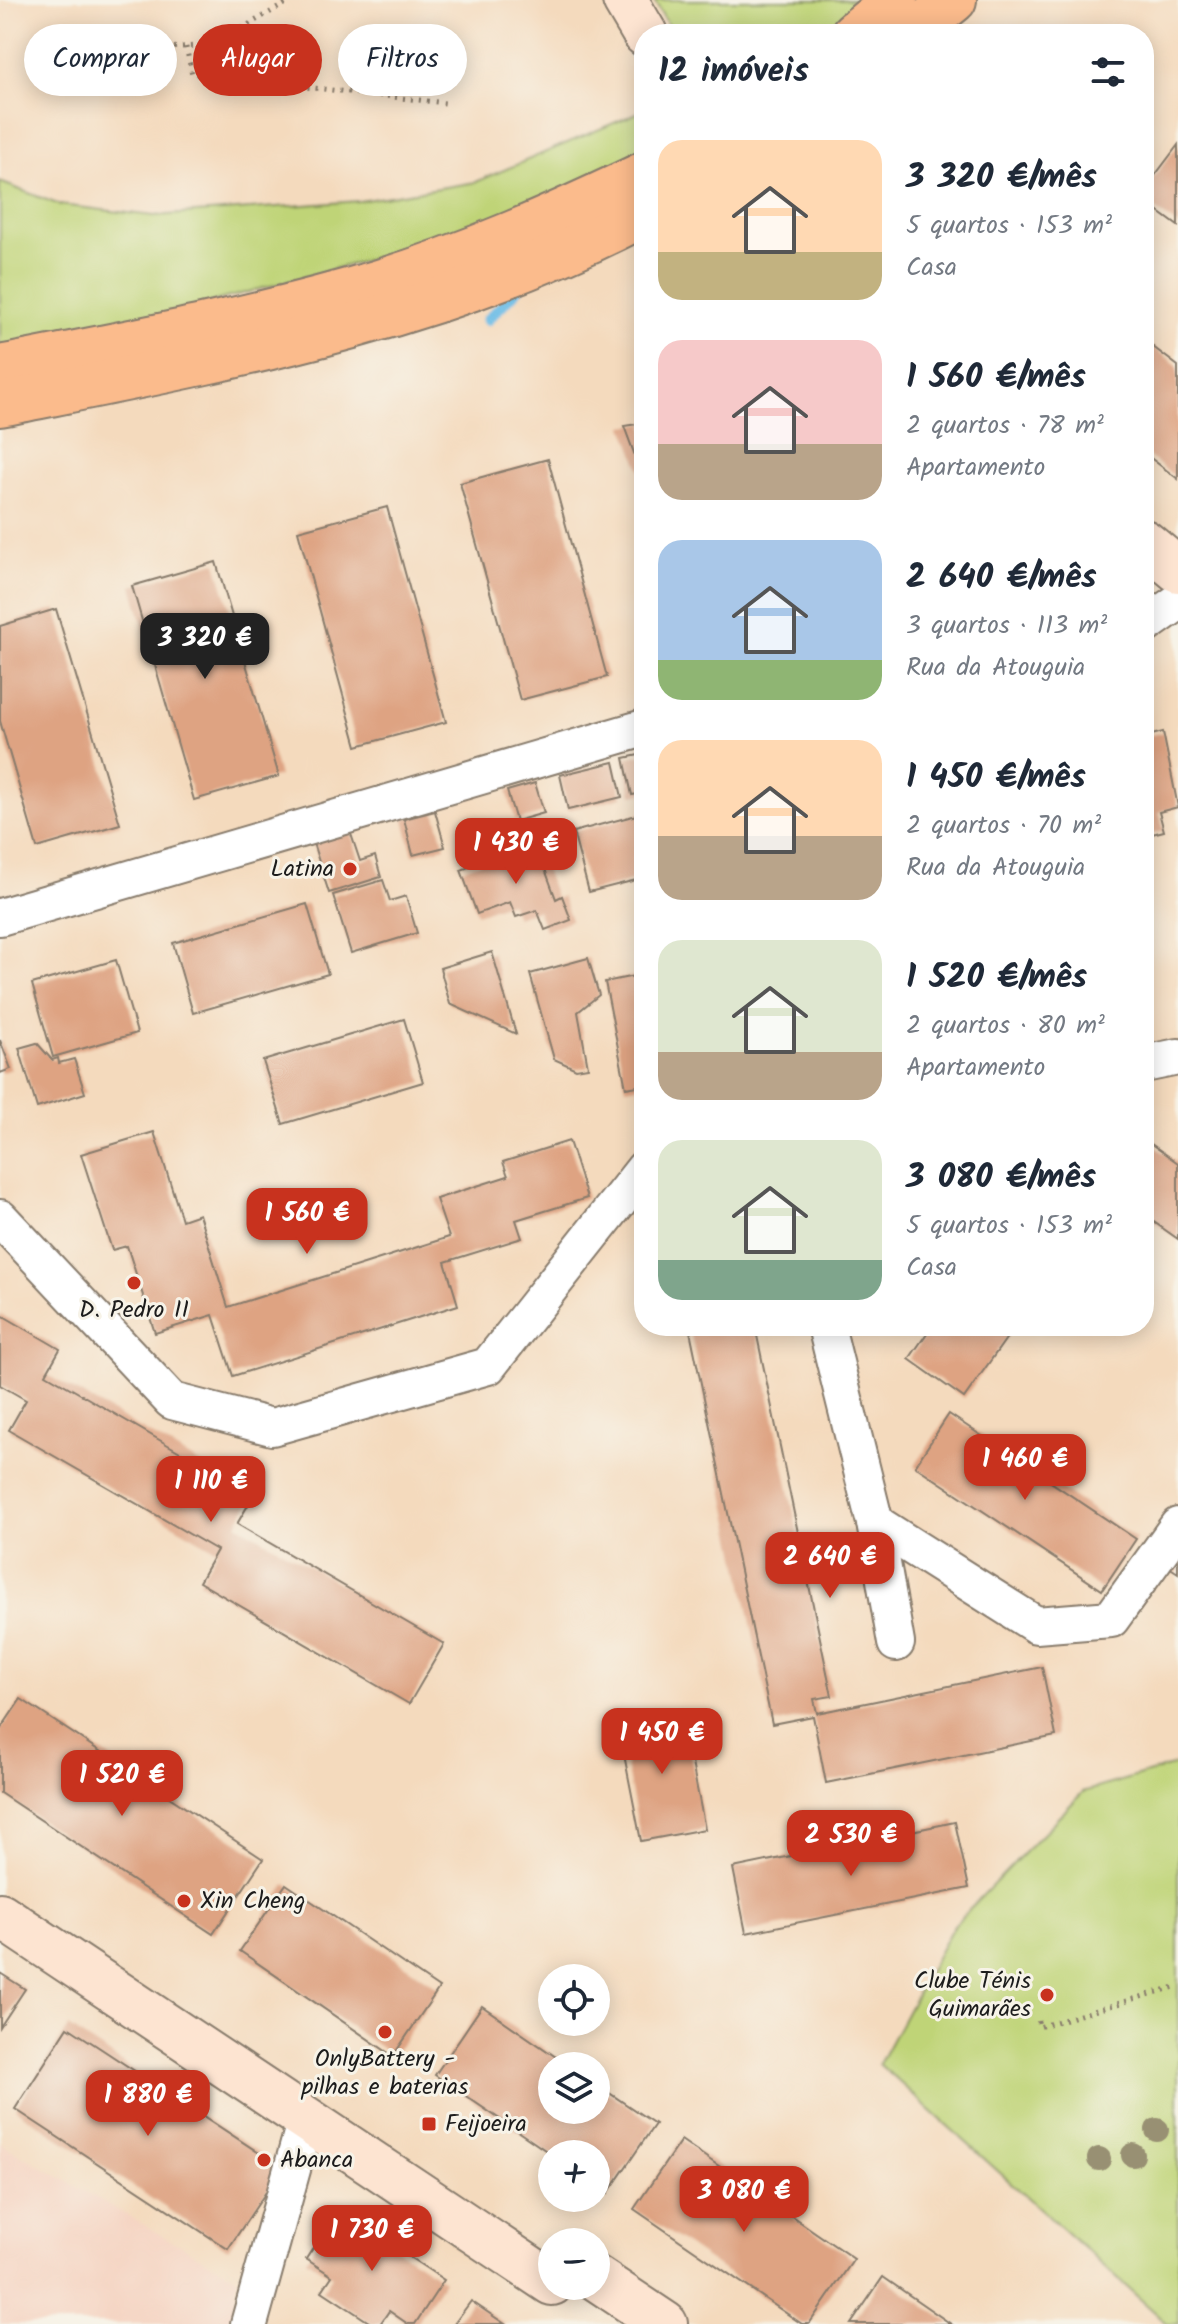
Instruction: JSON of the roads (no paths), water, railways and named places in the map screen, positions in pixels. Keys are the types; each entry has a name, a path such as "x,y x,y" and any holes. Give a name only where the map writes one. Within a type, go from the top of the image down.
{"highway":[{"path":"865,24 895,0"},
{"path":"924,24 954,0"},
{"path":"0,368 213,325 382,281 513,233 634,179"},
{"path":"0,404 359,327 487,284 634,218"}],"street":[{"path":"625,0 639,24"},
{"path":"1154,550 1178,570"},
{"path":"1154,619 1178,602"},
{"path":"0,917 634,731"},
{"path":"1154,1062 1178,1057"},
{"path":"0,1218 172,1401 272,1427 488,1366 634,1182"},
{"path":"828,1336 875,1523 896,1643"},
{"path":"875,1523 1036,1625 1111,1619 1178,1526"},
{"path":"0,1883 538,2240"},
{"path":"0,1915 538,2273"},
{"path":"249,2324 306,2119"},
{"path":"610,2287 665,2324"},
{"path":"578,2300 614,2324"}],"waterway":[{"path":"628,42 634,52"},
{"path":"487,320 518,289"}],"place":[{"name":"Latina","path":"350,869"},
{"name":"D. Pedro II","path":"134,1283"},
{"name":"Xin Cheng","path":"184,1901"},
{"name":"Clube Ténis Guimarães","path":"1047,1995"},
{"name":"OnlyBattery - pilhas e baterias","path":"385,2032"},
{"name":"Feijoeira","path":"429,2124"},
{"name":"Abanca","path":"264,2160"}]}
